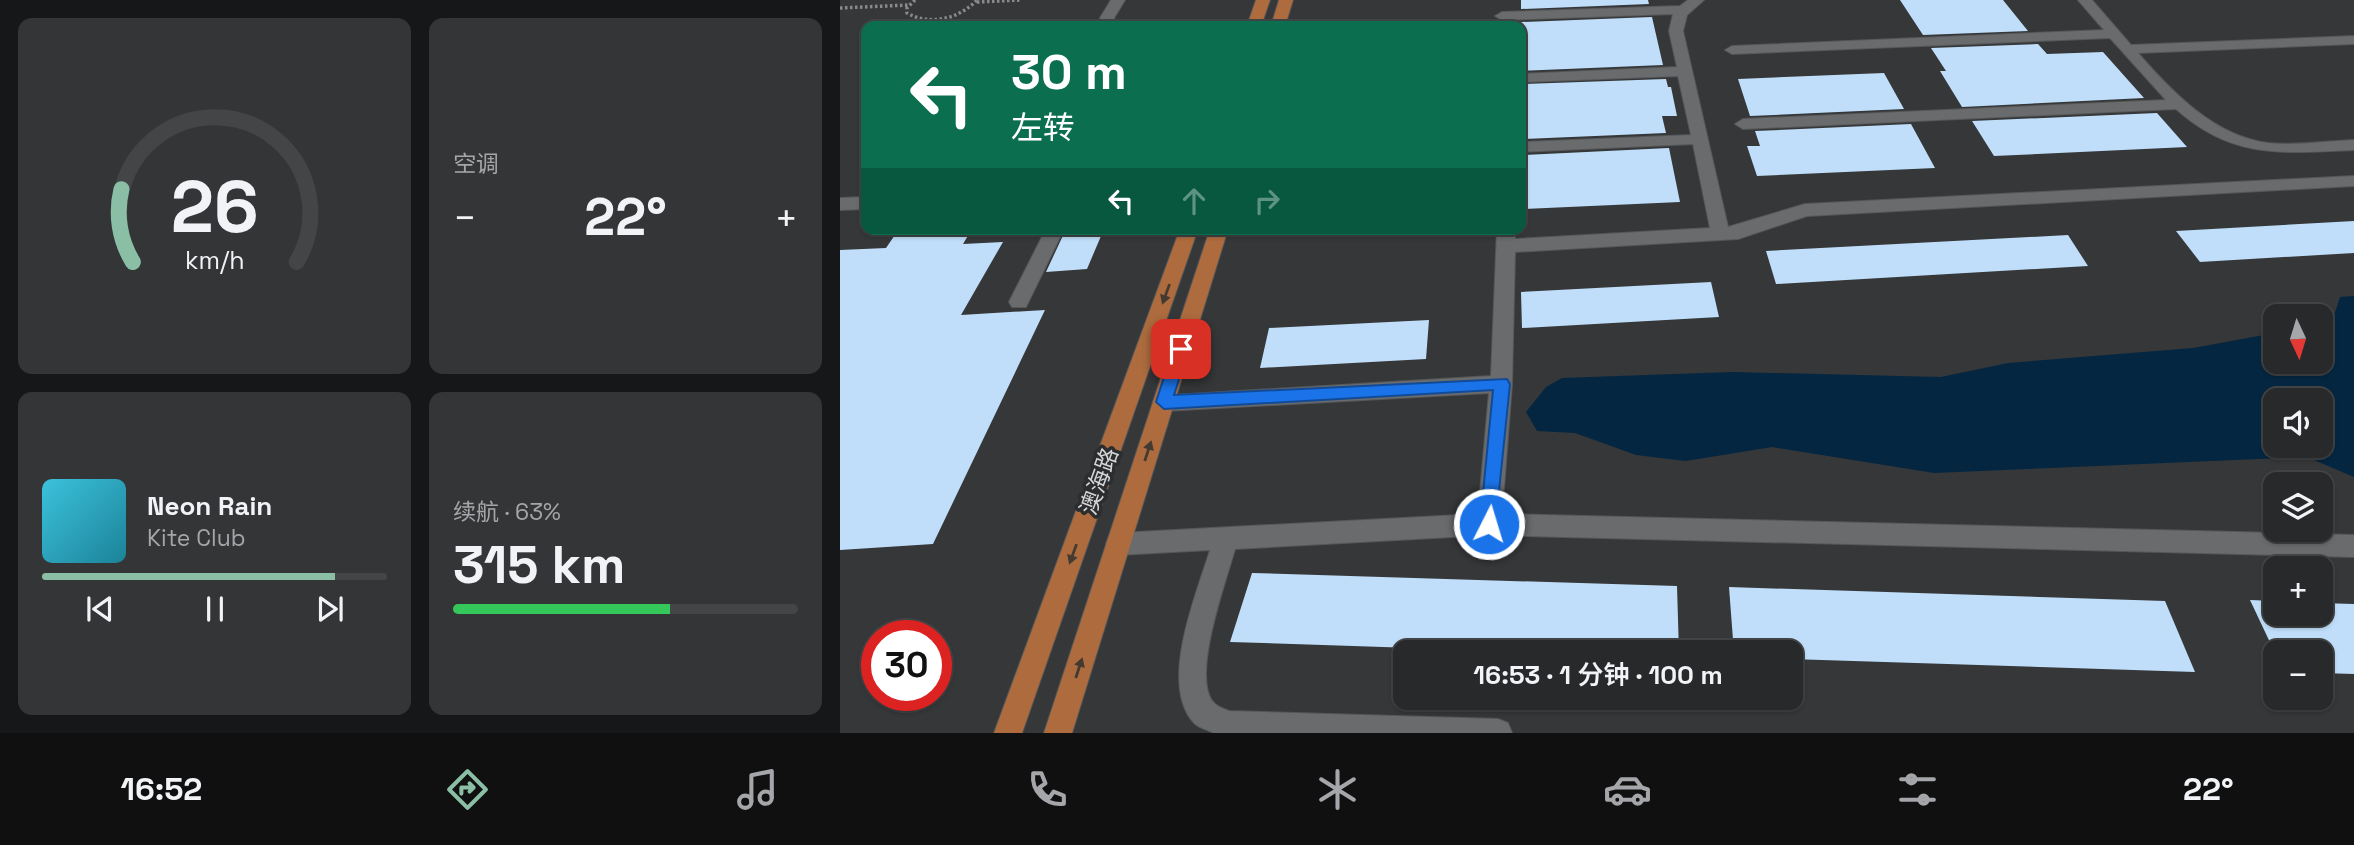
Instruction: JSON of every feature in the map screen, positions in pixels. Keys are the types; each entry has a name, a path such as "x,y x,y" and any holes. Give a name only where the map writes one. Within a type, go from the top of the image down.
{"main road":[{"path":"1256,21 1263,0"},
{"path":"1280,21 1286,0"},
{"name":"澳海路","path":"1008,733 1187,235"},
{"name":"澳海路","path":"1058,733 1217,235"}],"street":[{"path":"1108,21 1107,18 1118,0"},
{"path":"1502,0 1502,21 1681,10 1697,0"},
{"path":"2085,0 2179,104 2212,131 2241,144 2267,148 2354,145"},
{"path":"1681,10 1676,19 1676,31 1721,235"},
{"path":"1732,50 2116,34"},
{"path":"2129,49 2354,40"},
{"path":"1526,78 1685,71"},
{"path":"1743,124 2179,104"},
{"path":"1526,148 1700,139"},
{"path":"1489,524 1502,384 1506,237 1721,235 1757,228 1782,216 1805,210 2354,181"},
{"path":"840,204 861,203"},
{"path":"1019,302 1052,235"},
{"path":"1164,402 1502,384"},
{"path":"1118,544 1489,524 2354,546"},
{"path":"1226,539 1192,660 1192,690 1204,713 1228,725 1498,733"}],"path":[{"path":"915,0 908,13 929,19 953,15 977,1 1020,0"},
{"path":"840,8 910,5"}],"water":[{"path":"2354,296 2354,477 2309,458 2333,458 2333,388 2263,388 2263,458 2284,458 1934,473 1772,447 1686,461 1636,455 1575,433 1537,431 1526,412 1546,387 1562,378 1732,372 1941,377 2008,363 2193,348 2263,335 2263,374 2333,374 2333,319 2340,297"}],"building":[{"path":"1521,0 1648,0 1649,4 1521,9"},
{"path":"1900,0 2003,0 2028,31 1923,35"},
{"path":"1652,17 1663,65 1526,71 1526,22"},
{"path":"2038,44 2047,54 2103,52 2144,98 1962,107 1940,71 1946,71 1931,48"},
{"path":"1884,73 1904,109 1750,116 1738,79"},
{"path":"1666,79 1668,87 1671,87 1677,116 1662,116 1666,133 1526,139 1526,84"},
{"path":"2157,113 2187,147 1994,156 1972,121"},
{"path":"1911,124 1935,168 1757,176 1747,146 1760,146 1755,131"},
{"path":"1669,148 1680,202 1526,209 1526,155"},
{"path":"2354,221 2354,253 2200,262 2176,231"},
{"path":"895,235 968,235 963,244 1003,242 961,315 1045,310 933,544 840,550 840,250 886,248"},
{"path":"1063,235 1101,235 1087,269 1046,272"},
{"path":"2068,235 2088,266 1776,284 1766,251"},
{"path":"1711,282 1719,317 1522,328 1521,292"},
{"path":"1429,320 1426,359 1260,368 1269,328"},
{"path":"1252,573 1677,586 1679,640 1393,640 1393,647 1230,642"},
{"path":"1729,587 2165,601 2195,672 1803,659 1803,640 1733,640"},
{"path":"2250,600 2263,601 2263,626 2333,626 2333,603 2354,604 2354,674 2333,673 2333,640 2269,640"}],"route":[{"path":"1181,349 1164,402 1502,384 1489,524"}]}
